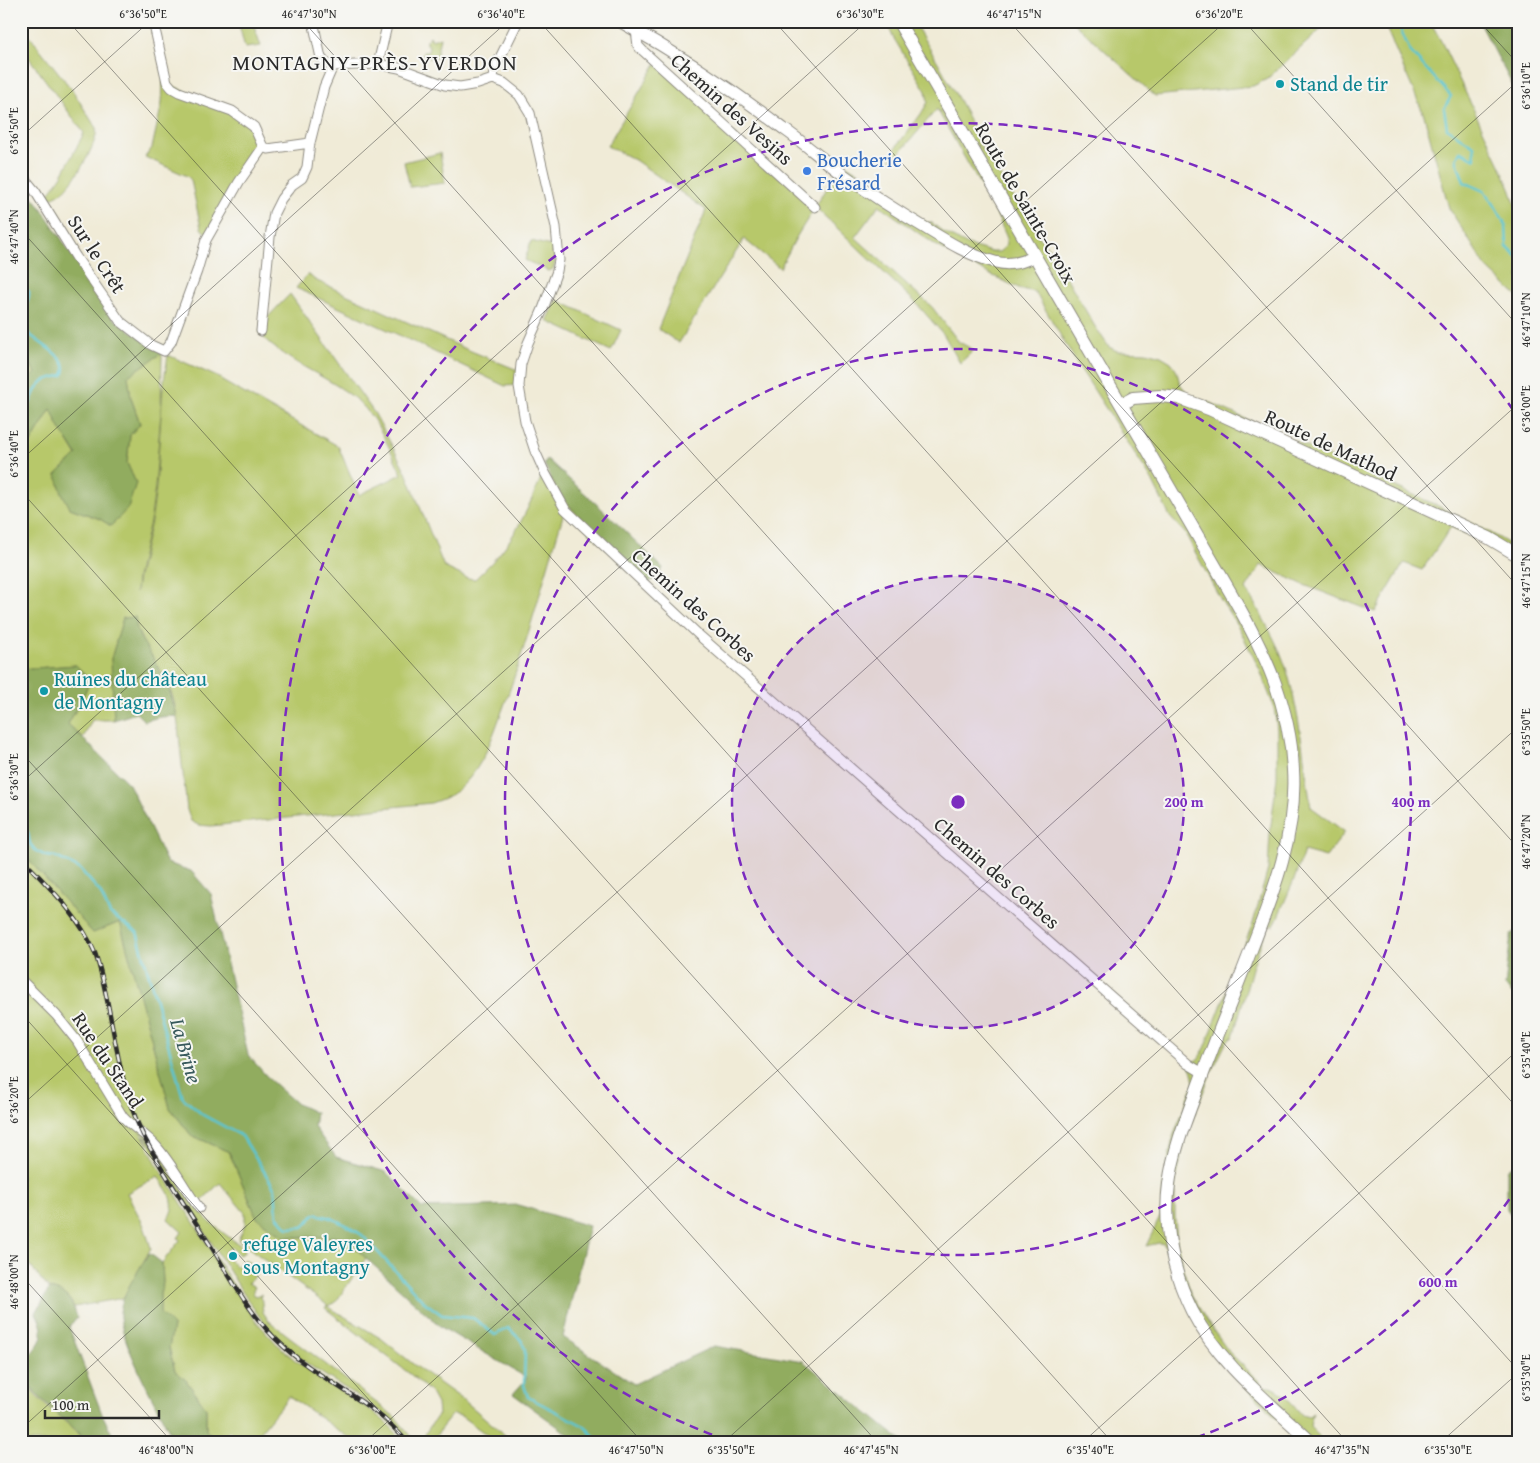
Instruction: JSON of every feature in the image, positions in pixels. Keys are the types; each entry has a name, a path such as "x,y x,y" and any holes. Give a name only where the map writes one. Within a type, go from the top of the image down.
{"main road":[{"name":"Route de Sainte-Croix","path":"898,21 1232,595 1258,643 1282,702 1293,770 1293,803 1284,855 1265,915 1179,1138 1168,1186 1168,1223 1170,1246 1176,1270 1193,1312 1211,1342 1234,1369 1311,1442"},
{"name":"Route de Mathod","path":"1122,404 1133,398 1160,396 1178,398 1208,409 1488,538 1519,556"}],"street":[{"path":"153,21 167,82 172,88 232,111 254,127 263,147 268,149 310,142"},
{"path":"306,21 315,33"},
{"path":"313,21 321,58 326,63 333,66 378,64 399,68 445,85 460,87 478,84 493,78 494,70 518,21"},
{"path":"378,64 388,21"},
{"path":"619,21 706,72 784,128 840,172 907,218 948,242 976,256 996,262 1011,264 1023,262 1035,256"},
{"name":"Chemin des Vesins","path":"636,30 638,46 642,50 814,207"},
{"path":"261,331 274,213 281,199 292,185 302,178 307,167 310,142 324,87 333,66"},
{"name":"Chemin des Corbes","path":"493,78 504,83 518,95 530,113 556,227 559,260 557,271 520,364 519,386 524,421 535,451 565,510 701,637 1188,1064 1203,1073"},
{"name":"Sur le Crêt","path":"21,174 35,191 116,316 127,327 164,351 171,342 197,271 206,240 239,182 263,147"},
{"name":"Rue du Stand","path":"21,980 56,1015 77,1041 123,1117 155,1144 167,1159 198,1208"}],"green space":[{"path":"238,21 252,21 261,46 245,48"},
{"path":"886,21 913,21 965,111 979,144 1044,244 1050,249 1094,325 1109,347 1117,351 1146,352 1161,356 1171,362 1176,369 1180,384 1189,395 1438,506 1491,533 1519,550 1519,569 1486,543 1451,527 1422,570 1404,563 1375,612 1304,585 1261,565 1246,589 1274,639 1287,671 1298,722 1311,807 1345,832 1326,857 1304,851 1274,926 1268,925 1253,965 1233,1037 1227,1041 1210,1075 1185,1138 1175,1185 1177,1243 1192,1296 1208,1323 1229,1352 1265,1387 1276,1389 1286,1396 1302,1415 1308,1417 1314,1413 1310,1427 1325,1442 1288,1442 1293,1434 1219,1361 1164,1244 1159,1243 1146,1246 1161,1215 1163,1186 1173,1137 1194,1083 1189,1064 1198,1059 1205,1048 1254,920 1268,869 1270,833 1277,777 1277,729 1274,707 1260,670 1239,628 1221,600 1185,533 1170,517 1152,480 1078,365 1035,292 1021,289 991,275 937,246 879,205 855,237 932,307 959,342 974,350 960,363 944,335 917,304 815,207 843,163 865,176 926,222 932,223 943,232 968,245 991,252 999,252 1005,247 1007,238 996,213 937,109 892,162 891,159 896,147 928,102 926,91 893,37"},
{"path":"1072,21 1330,21 1267,79 1253,86 1155,96"},
{"path":"1383,21 1430,21 1441,41 1500,165 1519,217 1519,298 1486,267 1449,208 1424,115"},
{"path":"1479,21 1519,21 1519,97 1518,96"},
{"path":"21,28 28,34 73,91 96,128 90,152 73,180 62,192 44,201 62,175 84,133 21,47"},
{"path":"430,36 432,40 440,37 436,59 422,57 423,52 428,52 429,45 426,45 426,40"},
{"path":"656,64 815,207 780,268 744,239 679,343 658,329 706,210 635,160 607,146"},
{"path":"163,81 245,120 261,144 208,232 204,232 201,228 191,180 187,176 145,157 152,148 162,103"},
{"path":"440,153 445,183 410,187 404,162"},
{"path":"21,182 38,203 113,318 162,353 128,376 131,398 140,424 130,435 127,463 136,483 128,508 111,526 100,519 70,508 62,493 56,475 77,455 58,425 51,409 21,456 21,396 25,384 36,373 21,350"},
{"path":"531,241 555,247 555,264 553,269 549,271 525,260"},
{"path":"308,274 315,280 466,349 520,371 519,385 505,386 296,288"},
{"path":"290,294 375,414 406,472 444,567 467,578 475,579 500,553 513,536 544,471 594,533 649,582 648,588 565,509 519,664 494,732 478,767 458,790 431,803 211,826 198,825 191,821 187,810 178,724 170,689 144,644 136,626 135,617 123,618 111,659 114,720 92,720 83,738 68,724 90,680 76,665 21,669 21,456 51,408 58,425 77,456 56,475 70,508 100,519 111,526 136,483 127,463 130,435 140,423 131,398 128,376 162,353 161,412 155,487 151,517 137,577 136,592 152,517 156,487 163,387 168,355 222,379 222,381 338,446 359,495 402,474 378,426 358,401 334,384 281,353 259,333 264,321"},
{"path":"557,300 621,330 611,351 547,321"},
{"path":"21,350 36,373 25,383 21,396"},
{"path":"547,459 663,568 657,578 649,582 594,533 559,494 544,464"},
{"path":"135,617 137,630 169,689 177,716 160,717 144,721 136,713 114,720 111,659 123,618"},
{"path":"76,665 90,680 68,724 129,784 167,863 191,871 211,894 248,1055 270,1080 297,1104 316,1113 314,1127 336,1157 386,1172 422,1208 518,1205 589,1226 563,1337 634,1384 714,1346 803,1361 903,1442 579,1442 513,1394 527,1378 441,1327 343,1237 284,1237 257,1218 229,1152 191,1135 170,1108 120,922 93,933 21,851 21,669"},
{"path":"21,851 93,933 120,922 170,1108 191,1135 229,1152 257,1218 284,1237 343,1237 366,1258 335,1303 327,1306 382,1339 466,1402 513,1442 497,1442 461,1416 453,1414 432,1442 409,1442 376,1409 312,1367 290,1350 270,1331 245,1296 144,1136 160,1152 190,1199 202,1214 219,1230 244,1248 245,1252 239,1255 231,1247 224,1253 236,1267 244,1259 259,1270 248,1283 255,1287 253,1294 257,1296 261,1294 263,1312 269,1321 395,1417 412,1437 420,1441 438,1415 437,1404 431,1393 415,1378 325,1308 327,1305 238,1240 245,1225 245,1213 220,1183 197,1205 167,1159 155,1144 140,1131 157,1164 256,1321 295,1360 369,1409 387,1423 405,1442 355,1442 289,1396 252,1442 246,1442 229,1431 217,1442 206,1430 206,1408 185,1379 175,1371 169,1347 173,1326 160,1313 160,1294 163,1283 162,1263 180,1240 178,1238 182,1232 168,1219 172,1202 158,1176 127,1193 144,1226 151,1248 123,1298 74,1307 64,1295 49,1289 21,1255 21,974 25,958 21,941"},
{"path":"1519,928 1519,995 1513,995 1505,986 1511,934"},
{"path":"1519,1161 1519,1221 1507,1209 1507,1170"},
{"path":"149,1253 162,1263 163,1283 160,1294 160,1313 173,1326 169,1348 175,1371 185,1379 206,1408 206,1430 217,1442 175,1442 125,1339 121,1323 121,1305"},
{"path":"49,1289 60,1292 68,1298 73,1306 77,1317 69,1327 102,1414 116,1442 89,1442 38,1396 21,1374 21,1364 37,1346 42,1336 42,1329 36,1313"},
{"path":"29,1386 37,1397 88,1442 21,1442 21,1392"}],"waterway":[{"path":"1397,21 1410,51 1451,96 1444,109 1447,128 1474,146 1475,159 1460,151 1456,159 1464,182 1484,191 1494,204 1506,225 1507,247 1519,258"},
{"name":"La Brine","path":"21,289 26,289 29,292 21,319"},
{"name":"La Brine","path":"21,325 32,337 57,355 65,368 63,375 46,380 40,384 21,424"},
{"name":"La Brine","path":"21,823 28,833 30,844 36,851 46,856 56,857 80,869 100,892 110,914 137,932 183,1098 203,1115 242,1136 275,1189 277,1216 288,1228 303,1227 315,1214 340,1222 362,1235 423,1301 442,1315 473,1318 495,1335 508,1328 521,1340 525,1349 524,1385 528,1397 584,1426 600,1442"}],"railway":[{"path":"21,858 72,914 88,939 95,953 102,976 124,1083 135,1116 150,1148 173,1187 245,1301 262,1324 282,1345 313,1370 379,1414 407,1442"}],"place":[{"name":"Stand de tir","path":"1280,84"},
{"name":"Boucherie Frésard","path":"807,171"},
{"name":"Ruines du château de Montagny","path":"44,691"},
{"name":"refuge Valeyres sous Montagny","path":"233,1256"}],"district":[{"name":"MONTAGNY-PRÈS-YVERDON","path":"375,62"}]}
